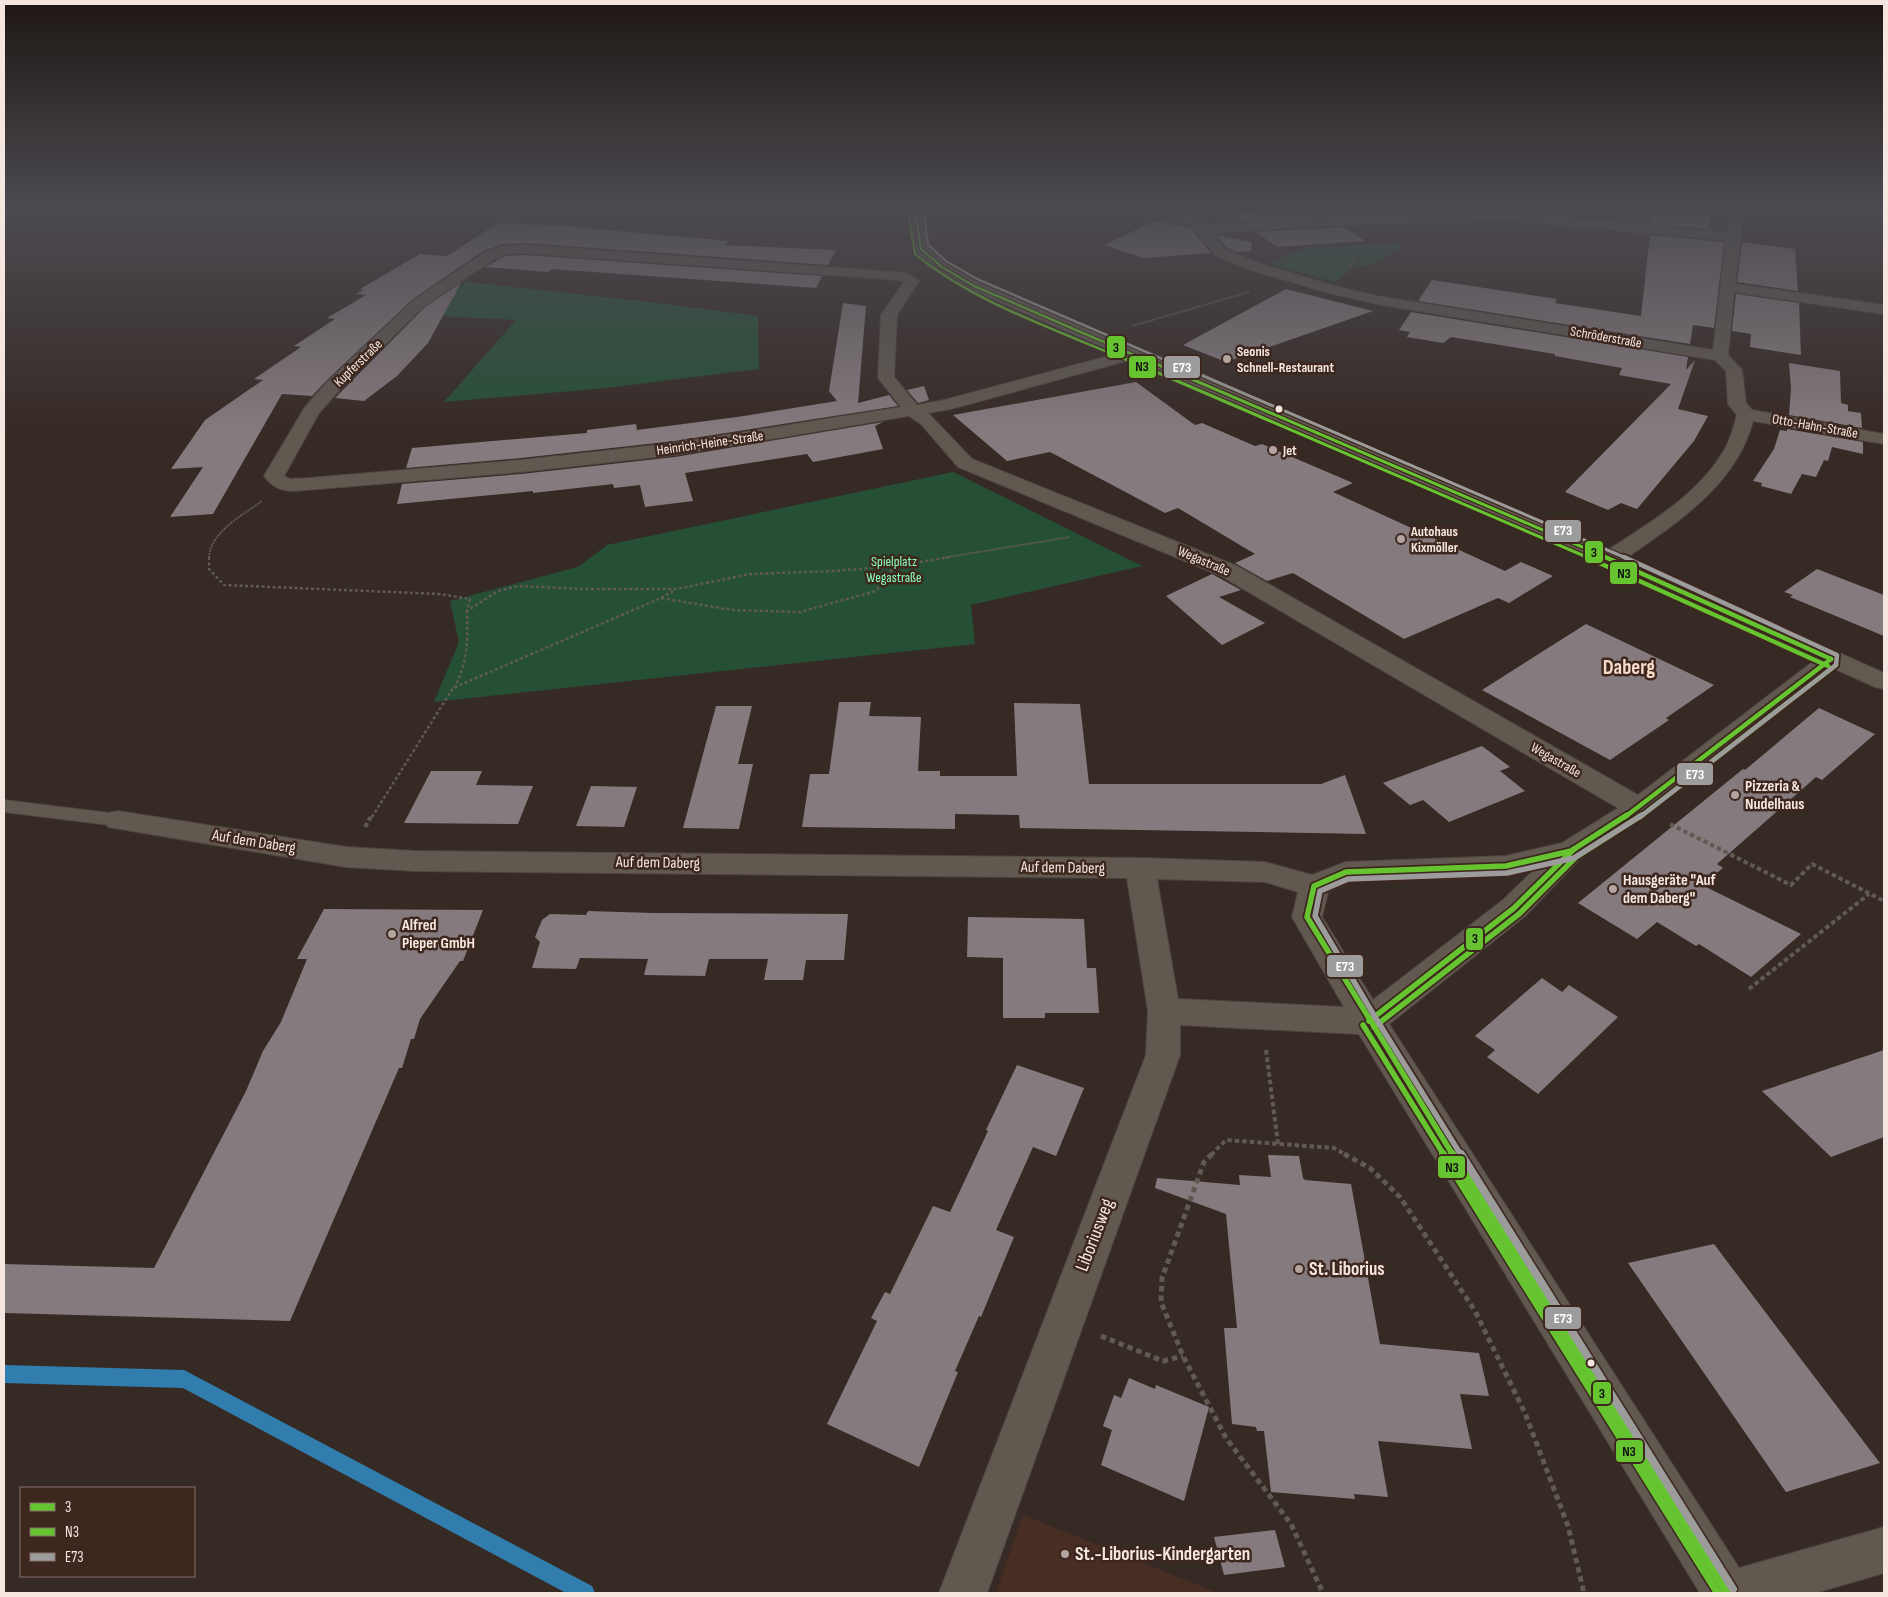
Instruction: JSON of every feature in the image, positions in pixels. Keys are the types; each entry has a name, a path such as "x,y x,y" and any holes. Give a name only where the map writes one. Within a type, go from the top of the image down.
{"main road":[{"path":"970,284 1131,355 1610,559 1884,682"}],"street":[{"name":"Kupferstraße","path":"283,484 277,482 274,476 311,411 336,383 419,303 448,284"},
{"name":"Wegastraße","path":"910,284 889,316 886,378 913,411 927,420 965,463 1229,571 1639,808"},
{"name":"Schröderstraße","path":"1313,284 1376,300 1720,356"},
{"path":"1610,559 1686,506 1712,480 1735,446 1746,414 1737,404 1734,370 1720,356 1729,284"},
{"path":"1729,287 1884,309"},
{"name":"Heinrich-Heine-Straße","path":"283,484 309,484 483,469 665,450 945,405 1131,355"},
{"name":"Otto-Hahn-Straße","path":"1746,414 1884,438"},
{"path":"1164,1011 1369,1021 1514,908 1571,851 1639,808 1830,659"},
{"name":"Auf dem Daberg","path":"118,820 346,857 415,861 1140,868 1265,872 1314,886"},
{"path":"1571,851 1506,866 1346,872 1314,886 1307,917 1369,1021 1728,1593"},
{"name":"Liboriusweg","path":"964,1593 1063,1320 1163,1055 1164,1011 1140,868"},
{"path":"1734,1593 1884,1550"}],"lane":[{"name":"Auf dem Daberg","path":"4,806 118,820"}],"path":[{"path":"1132,326 1274,284"},
{"path":"283,484 227,528 213,542 209,553 209,569 224,585 439,594 470,599 467,611 469,649 460,678 346,857"},
{"path":"467,611 498,591 518,586 582,589 676,589 750,574 834,572 895,566 1122,527"},
{"path":"661,598 732,610 800,612 876,591 895,566"},
{"path":"453,688 661,598 676,589"},
{"path":"1639,808 1791,885 1812,864 1884,902"},
{"path":"1749,989 1869,894"},
{"path":"1262,1016 1278,1144"},
{"path":"1323,1593 1291,1524 1226,1438 1183,1356 1161,1302 1162,1278 1204,1162 1226,1140 1334,1148 1370,1168 1400,1197 1475,1311 1525,1413 1568,1526 1584,1593"},
{"path":"1063,1320 1163,1361 1183,1356"}],"shaded area":[{"name":"St.-Liborius-Kindergarten","path":"1023,1515 1218,1593 996,1593"}],"green space":[{"path":"465,284 481,284 758,316 759,369 607,388 444,402 516,320 421,315"},
{"name":"Spielplatz Wegastraße","path":"953,472 1142,566 971,605 975,644 434,702 459,642 450,601 578,567 607,545"}],"building":[{"path":"369,284 436,284 413,299 312,396 282,394 213,514 170,517 203,467 171,469 205,420 263,380 254,379 301,347 294,346 335,319 327,318 366,295 356,294 363,290 360,289"},
{"path":"461,284 428,343 397,376 364,401 335,398 425,307"},
{"path":"754,284 818,284 816,288"},
{"path":"1430,284 1455,284 1557,299 1555,303 1641,316 1645,284 1719,284 1714,328 1693,325 1690,344 1418,301"},
{"path":"1747,284 1797,284 1798,291"},
{"path":"1286,289 1373,311 1226,362 1183,345"},
{"path":"1736,294 1799,303 1801,355 1750,347 1751,334 1732,331"},
{"path":"843,303 866,306 858,403 889,395 898,406 675,441 521,458 406,468 412,448 587,433 587,430 636,424 637,430 837,401 829,391"},
{"path":"1411,312 1688,357 1686,370 1695,360 1678,409 1708,416 1694,441 1637,509 1621,503 1608,510 1565,492 1671,384 1619,375 1622,368 1555,356 1555,354 1451,337 1443,343 1407,337 1410,332 1399,330"},
{"path":"1789,363 1840,371 1841,403 1848,405 1848,411 1861,413 1862,428 1789,415 1791,389"},
{"path":"1136,382 1195,425 1202,423 1255,446 1262,444 1353,483 1333,492 1505,571 1521,562 1553,576 1509,603 1498,598 1404,639 1293,573 1267,581 1235,563 1255,554 1178,508 1165,513 1050,452 1007,461 953,415"},
{"path":"924,386 929,400 918,403 907,390"},
{"path":"883,422 875,426 883,449 813,462 807,454 685,473 693,501 645,507 640,485 614,488 613,484 533,493 533,491 397,504 402,484 521,474 675,457"},
{"path":"1787,429 1863,442 1863,454 1832,447 1828,461 1824,460 1816,477 1802,474 1791,494 1761,486 1762,483 1753,481 1774,449 1780,430 1787,431"},
{"path":"1817,569 1884,595 1884,636 1790,597 1793,595 1784,592"},
{"path":"1212,574 1241,590 1219,597 1265,623 1222,645 1166,596"},
{"path":"1586,624 1714,685 1666,718 1669,720 1610,760 1482,690"},
{"path":"839,702 871,702 869,716 921,717 918,771 940,771 940,776 1017,776 1014,703 1080,704 1089,784 1321,784 1345,775 1366,834 1020,828 1019,815 955,814 955,829 802,827 810,774 829,774"},
{"path":"716,706 752,706 738,764 753,764 739,829 683,828"},
{"path":"1819,708 1875,734 1822,780 1816,777 1717,864 1723,868 1702,885 1801,934 1751,977 1699,944 1696,946 1657,922 1637,939 1578,903 1743,769 1745,770"},
{"path":"1482,746 1510,767 1500,771 1525,791 1449,822 1423,800 1410,805 1383,783"},
{"path":"431,771 482,771 476,785 533,786 518,824 404,823"},
{"path":"591,786 637,787 624,827 576,826"},
{"path":"324,909 483,910 463,961 460,961 420,1019 414,1039 411,1039 402,1068 399,1068 290,1321 4,1313 4,1264 154,1268 246,1091 263,1051 281,1022 307,959 297,959"},
{"path":"588,911 848,914 844,960 806,960 803,980 764,980 768,959 709,959 705,976 644,975 648,959 580,958 576,969 532,968 540,942 535,937 542,920 550,914 586,915"},
{"path":"968,917 1084,919 1087,968 1096,968 1099,1013 1045,1013 1045,1018 1003,1018 1003,958 967,957"},
{"path":"1542,978 1562,992 1569,985 1618,1017 1538,1094 1487,1057 1495,1050 1475,1036"},
{"path":"1884,1050 1884,1137 1831,1157 1762,1091"},
{"path":"1017,1065 1084,1088 1056,1156 1033,1147 996,1230 1014,1237 981,1317 979,1316 955,1371 958,1372 919,1467 827,1424 877,1321 871,1318 885,1292 890,1294 933,1206 950,1212"},
{"name":"St. Liborius","path":"1268,1155 1299,1156 1305,1180 1351,1184 1380,1344 1479,1353 1489,1396 1460,1394 1472,1449 1378,1441 1388,1497 1354,1494 1355,1499 1271,1492 1264,1431 1257,1431 1256,1427 1232,1424 1224,1328 1237,1328 1226,1214 1155,1188 1157,1178 1240,1185 1239,1175 1271,1177"},
{"path":"1714,1244 1880,1463 1786,1492 1628,1263"},
{"path":"1129,1378 1155,1389 1156,1385 1209,1407 1184,1501 1101,1465 1112,1430 1103,1426 1114,1395 1121,1398"},
{"path":"1275,1530 1285,1567 1224,1575 1214,1537"}],"waterway":[{"path":"4,1374 184,1379 585,1593"}],"transit line":[{"name":"N3","path":"955,284 971,293 1607,566 1828,666"},
{"name":"3","path":"970,284 1610,559 1831,659"},
{"name":"E73","path":"988,284 1613,552 1837,655 1836,665 1644,814 1574,858 1507,873 1348,879 1320,891 1315,916 1375,1017 1733,1589"},
{"name":"3","path":"1727,1593 1369,1021 1307,917 1314,886 1346,872 1506,866 1571,851 1639,808 1831,659"},
{"name":"N3","path":"1374,1027 1519,914 1576,857 1644,814 1836,665"},
{"name":"3","path":"1369,1021 1514,908 1574,849"},
{"name":"N3","path":"1363,1025 1718,1593"}],"place":[{"name":"Seonis Schnell-Restaurant","path":"1227,359"},
{"name":"Jet","path":"1273,450"},
{"name":"Autohaus Kixmöller","path":"1401,539"},
{"name":"Pizzeria & Nudelhaus","path":"1735,795"},
{"name":"Hausgeräte \"Auf dem Daberg\"","path":"1613,889"},
{"name":"Alfred Pieper GmbH","path":"392,934"},
{"name":"St. Liborius","path":"1299,1269"},
{"name":"St.-Liborius-Kindergarten","path":"1065,1554"}],"district":[{"name":"Daberg","path":"1629,667"}]}
